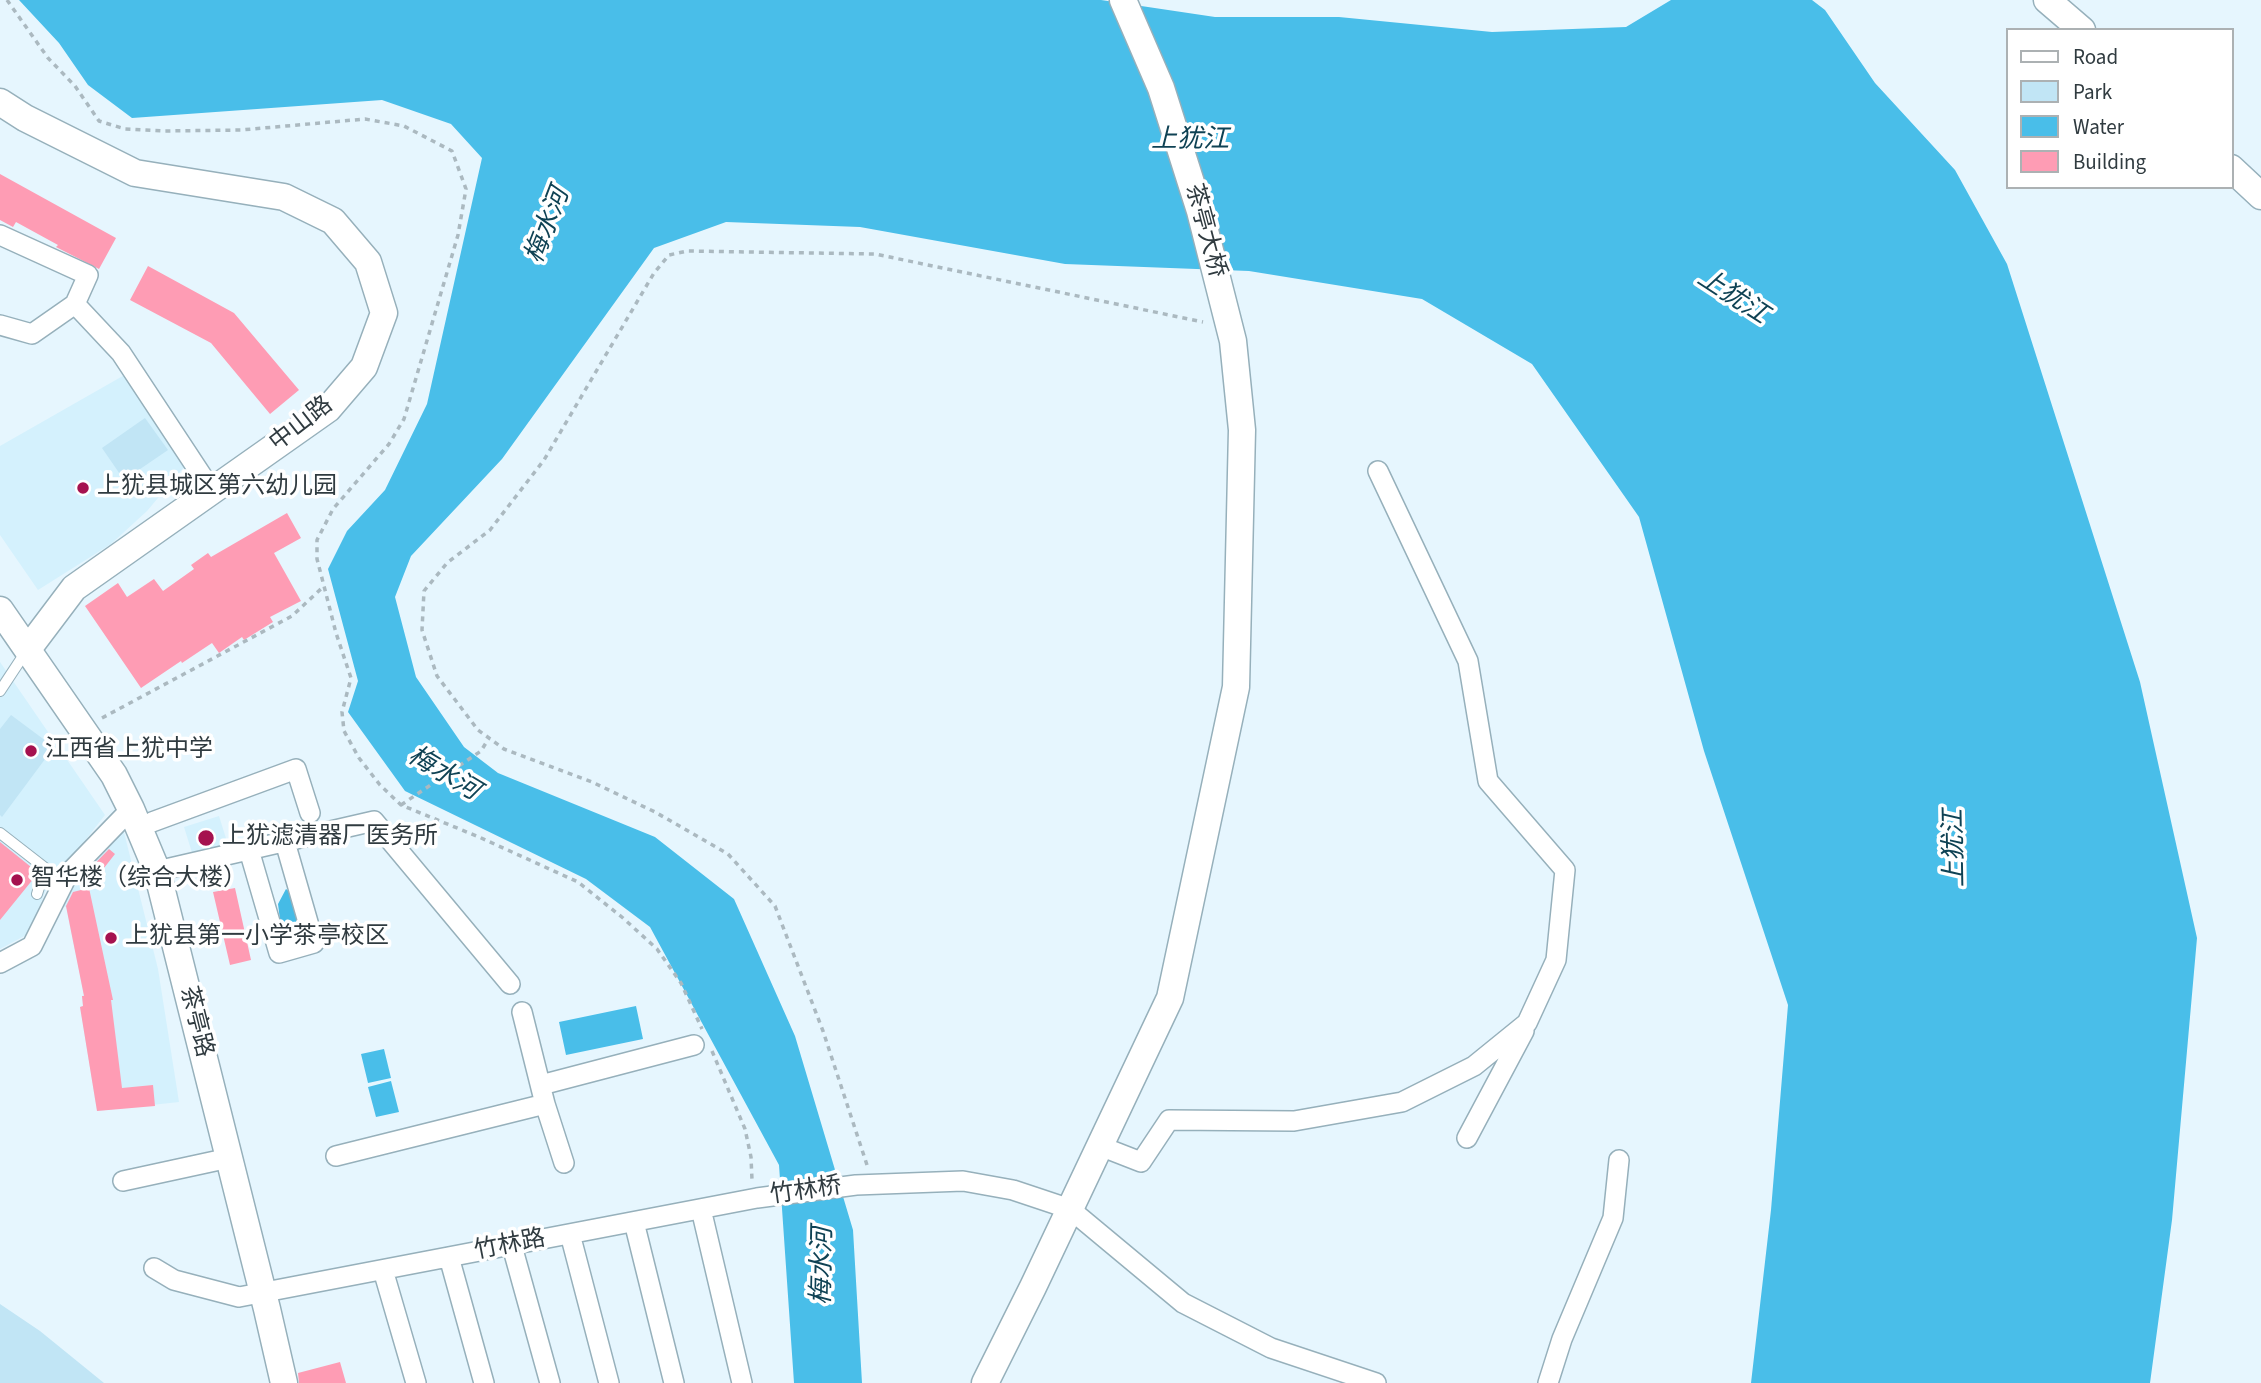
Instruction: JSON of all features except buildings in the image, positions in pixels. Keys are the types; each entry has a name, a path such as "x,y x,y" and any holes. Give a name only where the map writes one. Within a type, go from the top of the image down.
{"street":[{"name":"茶亭大桥","path":"985,1383 1170,998 1236,687 1242,430 1233,341 1200,211 1161,88 1124,0"},
{"path":"2047,0 2080,28"},
{"name":"中山路","path":"0,102 25,118 135,173 284,197 333,221 368,262 384,313 364,367 328,409 75,588 28,649"},
{"path":"2233,170 2261,195"},
{"path":"0,235 88,275 75,304 32,334 0,325"},
{"path":"75,304 121,353 212,491"},
{"path":"1378,471 1468,661 1488,781 1565,870 1556,960 1527,1023 1467,1138"},
{"name":"茶亭路","path":"0,610 142,816 284,1383"},
{"path":"0,963 32,946 68,873 142,816 296,769 310,813"},
{"path":"156,871 373,821 510,984"},
{"path":"249,850 279,953 314,943 285,842"},
{"path":"522,1012 564,1163"},
{"path":"1100,1146 1141,1162 1169,1120 1294,1121 1402,1102 1474,1066 1527,1023"},
{"path":"336,1156 543,1095 703,1043"},
{"path":"123,1181 229,1158"},
{"path":"1548,1383 1562,1339 1613,1218 1619,1160"},
{"name":"竹林桥","path":"754,1199 865,1184 964,1181 1013,1190 1070,1209"},
{"name":"竹林路","path":"154,1268 174,1280 239,1297 754,1199"},
{"path":"701,1209 742,1383"},
{"path":"1070,1209 1183,1303 1271,1348 1376,1383"},
{"path":"634,1222 674,1383"},
{"path":"570,1234 609,1383"},
{"path":"512,1245 550,1383"},
{"path":"449,1258 484,1383"},
{"path":"383,1270 416,1383"}],"lane":[{"path":"0,691 28,649"},
{"path":"0,833 44,868 37,894"}],"path":[{"path":"7,0 48,58 75,86 99,121 125,129 163,131 241,130 365,119 404,126 452,151 466,189 458,235 404,419 389,443 333,509 317,540 317,559 351,678 342,712 344,731 359,758 380,785 401,804 578,882 657,949 681,984 703,1043 745,1129 751,1157 754,1199"},
{"path":"865,1184 823,1031 775,906 727,854 655,811 592,782 504,749 478,730 438,677 422,630 424,591 447,563 490,530 544,460 654,274 668,255 687,251 874,254 1203,322"},
{"path":"93,722 292,616 324,586"},
{"path":"401,804 481,751 489,738"}],"shaded area":[{"name":"上犹县城区第六幼儿园","path":"128,373 185,466 147,511 111,544 38,590 0,535 0,446"},
{"name":"江西省上犹中学","path":"0,662 105,815 45,892 30,933 0,949"},
{"name":"上犹滤清器厂医务所","path":"219,816 229,848 194,859 184,827"},
{"name":"上犹县第一小学茶亭校区","path":"122,824 158,969 179,1102 97,1111 80,1007 83,1006 84,995 61,894"},
{"path":"286,889 298,908 299,928 294,937 288,935 280,920 278,904"}],"green space":[{"path":"145,418 168,450 124,480 102,448"},
{"path":"11,715 54,747 2,817 0,729"},
{"path":"0,1304 40,1331 104,1383 0,1383"}],"water":[{"path":"19,0 1101,0 1215,17 1339,17 1492,32 1626,27 1671,0 1812,0 1825,10 1875,83 1955,170 2007,264 2140,682 2197,938 2172,1220 2150,1383 1751,1383 1771,1210 1788,1005 1704,751 1639,517 1532,364 1422,299 1249,271 1065,264 860,227 726,222 654,248 502,459 411,556 395,597 416,677 464,747 498,773 655,837 734,899 795,1036 853,1230 862,1383 794,1383 779,1165 650,927 586,879 405,791 348,712 358,681 328,569 347,531 385,490 427,404 482,158 451,124 382,100 132,118 88,85 59,43"},
{"path":"636,1006 643,1039 566,1055 559,1022"},
{"path":"384,1049 391,1078 368,1083 361,1054"},
{"path":"391,1081 399,1112 376,1117 368,1087"}],"place":[{"name":"上犹县城区第六幼儿园","path":"83,488"},
{"name":"江西省上犹中学","path":"31,751"},
{"name":"上犹滤清器厂医务所","path":"206,838"},
{"name":"智华楼（综合大楼）","path":"17,880"},
{"name":"上犹县第一小学茶亭校区","path":"111,938"}],"water label":[{"name":"上犹江","path":"1190,141"},
{"name":"梅水河","path":"549,226"},
{"name":"上犹江","path":"1732,298"},
{"name":"梅水河","path":"443,775"},
{"name":"上犹江","path":"1956,848"},
{"name":"梅水河","path":"824,1266"}]}
